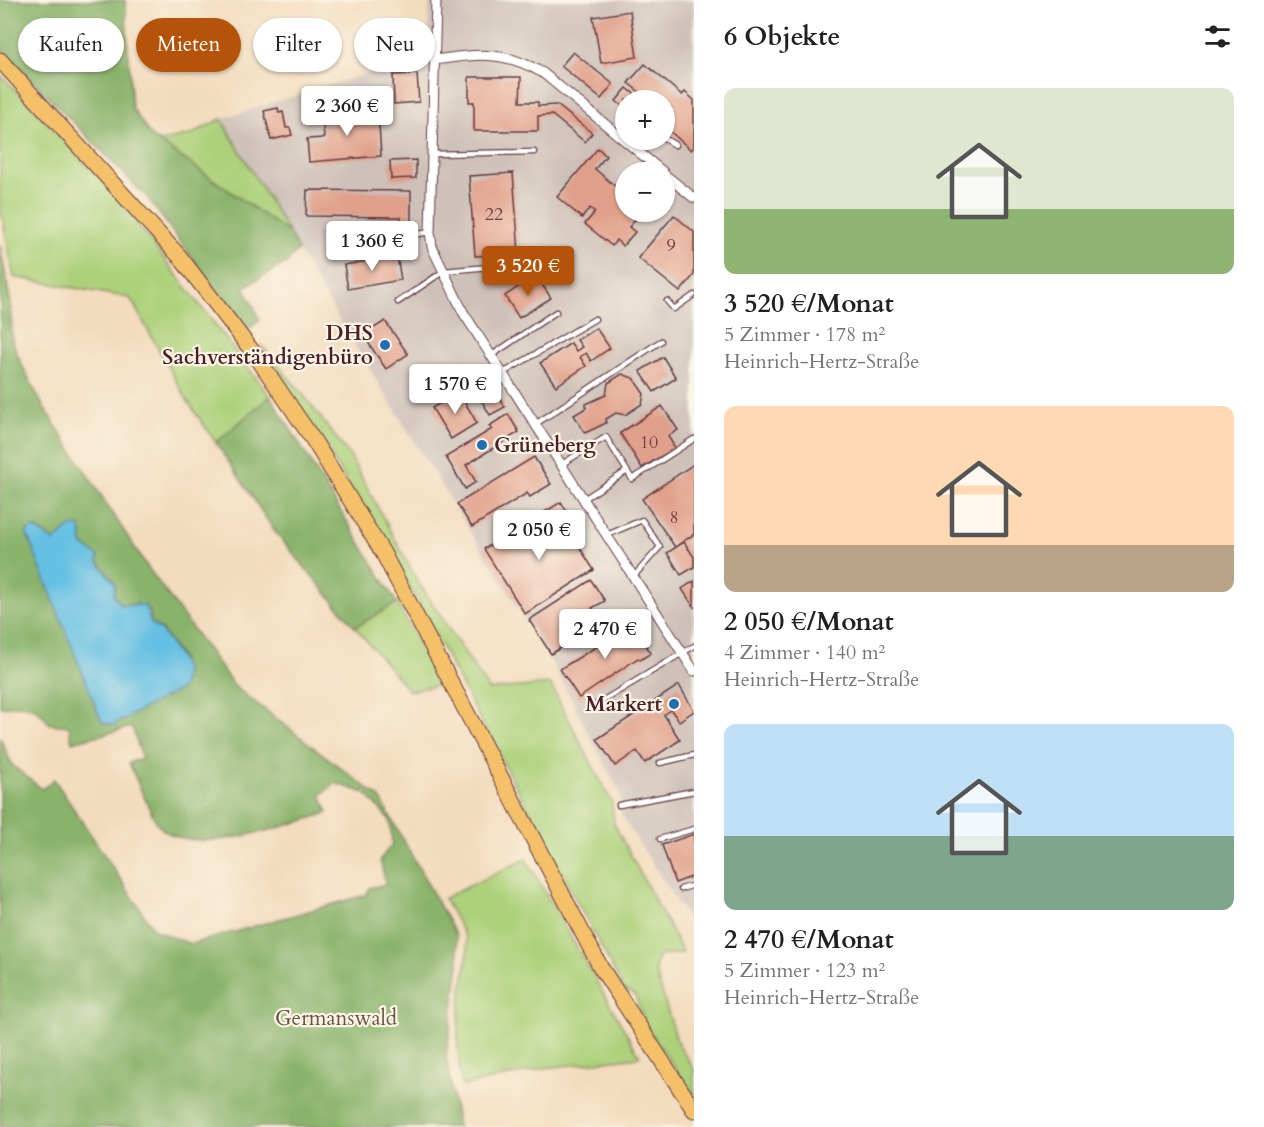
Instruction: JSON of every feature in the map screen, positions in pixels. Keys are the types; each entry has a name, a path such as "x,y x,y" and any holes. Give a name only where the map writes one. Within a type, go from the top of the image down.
{"main road":[{"path":"0,60 180,257 256,356 314,441 383,553 601,968 694,1110"}],"street":[{"path":"436,0 435,60 499,55 522,62 543,73 615,133"},
{"path":"435,72 430,232 432,247 463,312 537,423 694,671"},
{"path":"635,150 650,162"},
{"path":"675,182 694,198"}],"lane":[{"path":"432,154 534,152"},
{"path":"328,249 430,232"},
{"path":"398,302 444,271 523,264"},
{"path":"667,301 674,309 694,295"},
{"path":"492,355 556,312"},
{"path":"503,373 595,319"},
{"path":"537,423 661,341"},
{"path":"562,464 606,437 632,479 694,440"},
{"path":"584,499 627,471"},
{"path":"607,535 642,520 660,547 633,577"},
{"path":"591,707 694,646"},
{"path":"660,763 694,755"},
{"path":"619,805 694,791"},
{"path":"660,839 694,828"},
{"path":"681,889 694,885"}],"shaded area":[{"path":"429,0 694,0 694,928 621,815 620,793 552,663 344,328 221,119 371,72 435,72 435,18 429,18"}],"green space":[{"path":"0,0 125,0 132,108 151,136 289,233 298,250 288,262 244,287 260,320 246,331 147,197 24,72 124,72 124,18 18,18 18,66 0,48"},
{"path":"0,74 112,191 270,396 216,443 187,400 130,298 14,277 0,206"},
{"path":"221,119 289,233 160,142 190,135"},
{"name":"Germanswald","path":"0,245 11,305 12,340 20,361 43,406 146,565 235,687 380,798 456,935 459,965 446,1057 458,1127 0,1127 0,737 12,765 42,789 54,779 154,930 191,944 366,895 370,888 386,884 380,860 392,844 390,820 365,793 335,783 321,795 328,813 266,831 217,840 194,840 174,836 156,822 129,763 142,758 132,727 72,742 69,726 50,724 36,708 19,705 0,707","holes":["35,528 54,541 82,533 82,544 98,556 98,562 115,583 114,596 122,605 137,604 150,611 151,623 161,629 183,661"]},
{"path":"261,345 301,392 350,456 418,582 489,690 550,684 612,803 614,824 683,953 658,956 655,970 678,1044 694,1069 694,1096 646,1026 635,995 624,990 391,552"},
{"path":"270,396 397,603 355,627 276,533 216,443"},
{"path":"397,603 441,685 409,691 355,627"},
{"path":"526,859 640,1057 545,1068 462,1086 458,1035 468,951 466,938 444,898"}],"water":[{"path":"79,526 82,533 82,544 98,556 98,562 115,583 114,596 122,605 145,605 151,623 165,635 185,670 181,689 113,725 102,722 26,532 34,528 54,541 71,527"}],"building":[{"path":"630,11 637,57 601,63 593,17"},
{"path":"573,52 613,84 601,99 561,66"},
{"path":"645,64 682,95 685,92 694,100 694,147 691,150 675,136 675,90 637,90 628,83"},
{"path":"417,74 419,102 394,104 393,75"},
{"path":"469,77 521,77 520,102 538,102 538,106 557,105 592,133 585,142 552,115 538,116 538,131 474,131 474,102 469,102"},
{"path":"278,108 279,113 283,112 286,128 290,128 292,135 271,140 264,111"},
{"path":"378,110 381,156 309,162 307,139 324,138 322,114"},
{"path":"598,148 606,156 595,169 615,186 615,222 633,222 629,227 635,232 623,246 616,240 612,246 585,224 595,212 590,208 582,218 557,197"},
{"path":"416,160 416,178 391,179 390,161"},
{"path":"513,173 519,253 475,256 469,176"},
{"path":"307,190 411,191 411,225 400,225 401,217 306,216"},
{"path":"675,216 694,232 694,275 680,292 638,258 668,222 675,222"},
{"path":"397,256 401,280 348,289 344,265"},
{"path":"536,275 551,298 519,318 505,296"},
{"name":"DHS Sachverständigenbüro","path":"385,321 408,354 386,369 363,335"},
{"path":"596,328 610,348 591,361 586,353 580,357 586,366 556,386 540,363 571,343 576,351 582,347 577,340"},
{"path":"663,357 676,378 654,392 640,371"},
{"path":"622,374 633,378 644,394 642,404 625,415 616,413 606,419 606,423 585,433 574,415 586,408 586,404 606,395 608,383"},
{"path":"459,392 477,423 451,439 432,408"},
{"path":"496,392 505,407 490,415 482,401"},
{"path":"662,406 678,430 668,436 675,448 642,468 620,433"},
{"name":"Grüneberg","path":"508,414 519,432 466,465 476,482 465,489 446,457 492,429 489,426"},
{"path":"534,457 551,484 530,497 527,493 472,527 457,504"},
{"path":"694,464 694,534 675,547 642,499"},
{"path":"561,502 571,519 554,530 548,520 536,528 549,548 571,534 594,570 525,614 484,549"},
{"path":"684,542 694,557 694,567 681,575 667,553"},
{"path":"591,580 605,601 592,608 601,622 551,654 529,620"},
{"path":"694,581 694,607 682,589"},
{"path":"630,621 651,653 640,660 638,658 579,698 560,669 622,631 620,628"},
{"path":"679,685 694,711 679,721 671,710 664,715 680,740 645,763 637,751 615,766 597,739"},
{"path":"694,834 694,876 675,883 662,845"}],"place":[{"name":"DHS Sachverständigenbüro","path":"385,345"},
{"name":"Grüneberg","path":"482,445"},
{"name":"Markert","path":"674,704"}]}
